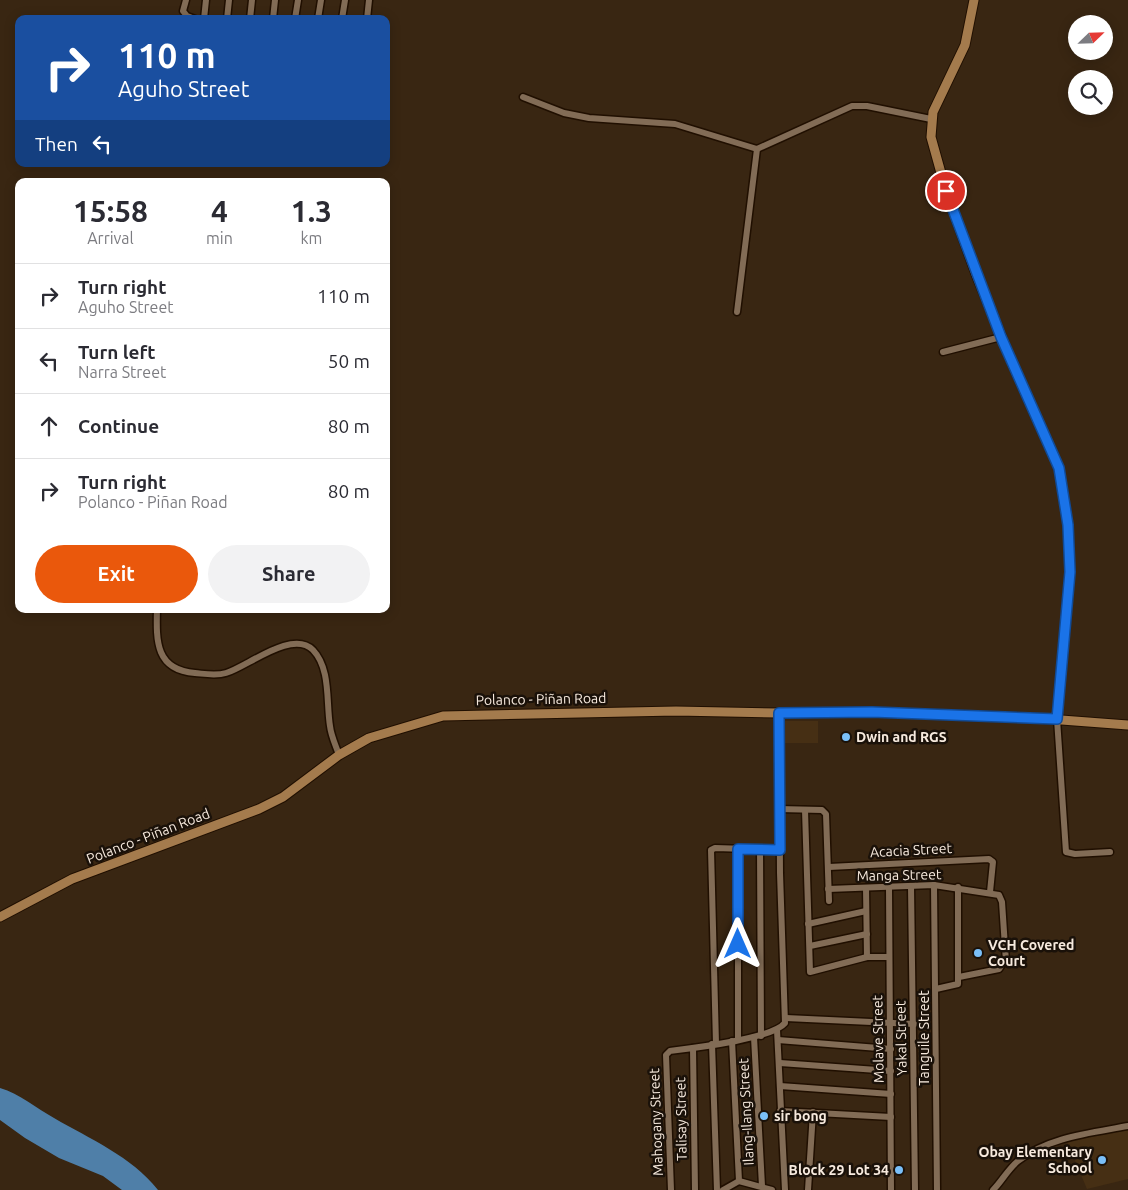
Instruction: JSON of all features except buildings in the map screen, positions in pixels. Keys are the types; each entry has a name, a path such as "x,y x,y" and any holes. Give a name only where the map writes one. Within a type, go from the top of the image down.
{"main road":[{"path":"974,0 965,45 937,100 931,119 931,137 943,183 1001,337 1056,457 1068,525 1069,593 1057,719"},
{"name":"Polanco - Piñan Road","path":"0,917 72,879 259,809 304,783 339,755 369,738 443,716 666,711 872,712 1057,719 1128,725"}],"street":[{"path":"186,0 183,11 189,15"},
{"path":"204,15 206,0"},
{"path":"227,15 229,0"},
{"path":"250,15 252,0"},
{"path":"273,15 275,0"},
{"path":"296,15 298,0"},
{"path":"319,15 321,0"},
{"path":"343,15 345,0"},
{"path":"368,15 370,0"},
{"path":"523,97 564,113 589,118 675,124 757,149 852,106 867,106 931,119"},
{"path":"737,312 757,149"},
{"path":"943,352 1001,337"},
{"path":"157,613 156,631 159,644 166,661 176,670 216,675 227,673 261,655 288,645 297,644 312,648 321,663 325,677 330,728 339,755"},
{"path":"779,713 780,850 786,1018 780,1028 778,1040 785,1190"},
{"path":"1057,719 1066,852 1075,854 1110,852"},
{"path":"780,809 825,812 829,901"},
{"path":"805,810 811,973 867,957 889,958"},
{"path":"717,1190 710,853 712,848 780,850"},
{"path":"738,849 735,1040 739,1181"},
{"name":"Ilang-Ilang Street","path":"760,850 758,1036 762,1186"},
{"name":"Acacia Street","path":"828,867 989,859 993,862 990,892"},
{"name":"Manga Street","path":"828,889 934,885 990,892 1000,896 1006,962 999,969 958,981"},
{"name":"Tanguile Street","path":"934,885 937,1190"},
{"name":"Yakal Street","path":"911,886 915,1190"},
{"path":"936,989 958,981 958,887"},
{"path":"866,888 867,957"},
{"name":"Molave Street","path":"889,888 890,1190"},
{"path":"808,924 866,911"},
{"path":"810,946 867,934"},
{"path":"786,1018 914,1024"},
{"path":"693,1048 758,1036 780,1028"},
{"path":"778,1040 891,1048"},
{"name":"Mahogany Street","path":"671,1190 666,1059 668,1053 693,1048"},
{"name":"Talisay Street","path":"693,1048 695,1190"},
{"path":"780,1063 891,1071"},
{"path":"780,1086 891,1094"},
{"path":"780,1111 891,1117"},
{"path":"808,1190 813,1112"},
{"path":"993,1190 1018,1161 1038,1149 1062,1139 1128,1126"},
{"path":"723,1190 739,1181 772,1190"}],"shaded area":[{"path":"784,721 818,721 818,743 785,743"},
{"name":"Obay Elementary School","path":"1128,1128 1128,1179 1087,1189 1067,1142"}],"water":[{"path":"0,1088 21,1097 123,1158 158,1190 122,1190 103,1176 59,1158 25,1138 0,1120"}],"place":[{"name":"Dwin and RGS","path":"846,737"},
{"name":"VCH Covered Court","path":"978,953"},
{"name":"sir bong","path":"764,1116"},
{"name":"Obay Elementary School","path":"1102,1160"},
{"name":"Block 29 Lot 34","path":"899,1170"}],"route":[{"path":"738,944 738,849 780,850 779,713 872,712 1057,719 1070,572 1066,506 1059,468 1056,457 1001,337 946,191"}]}
